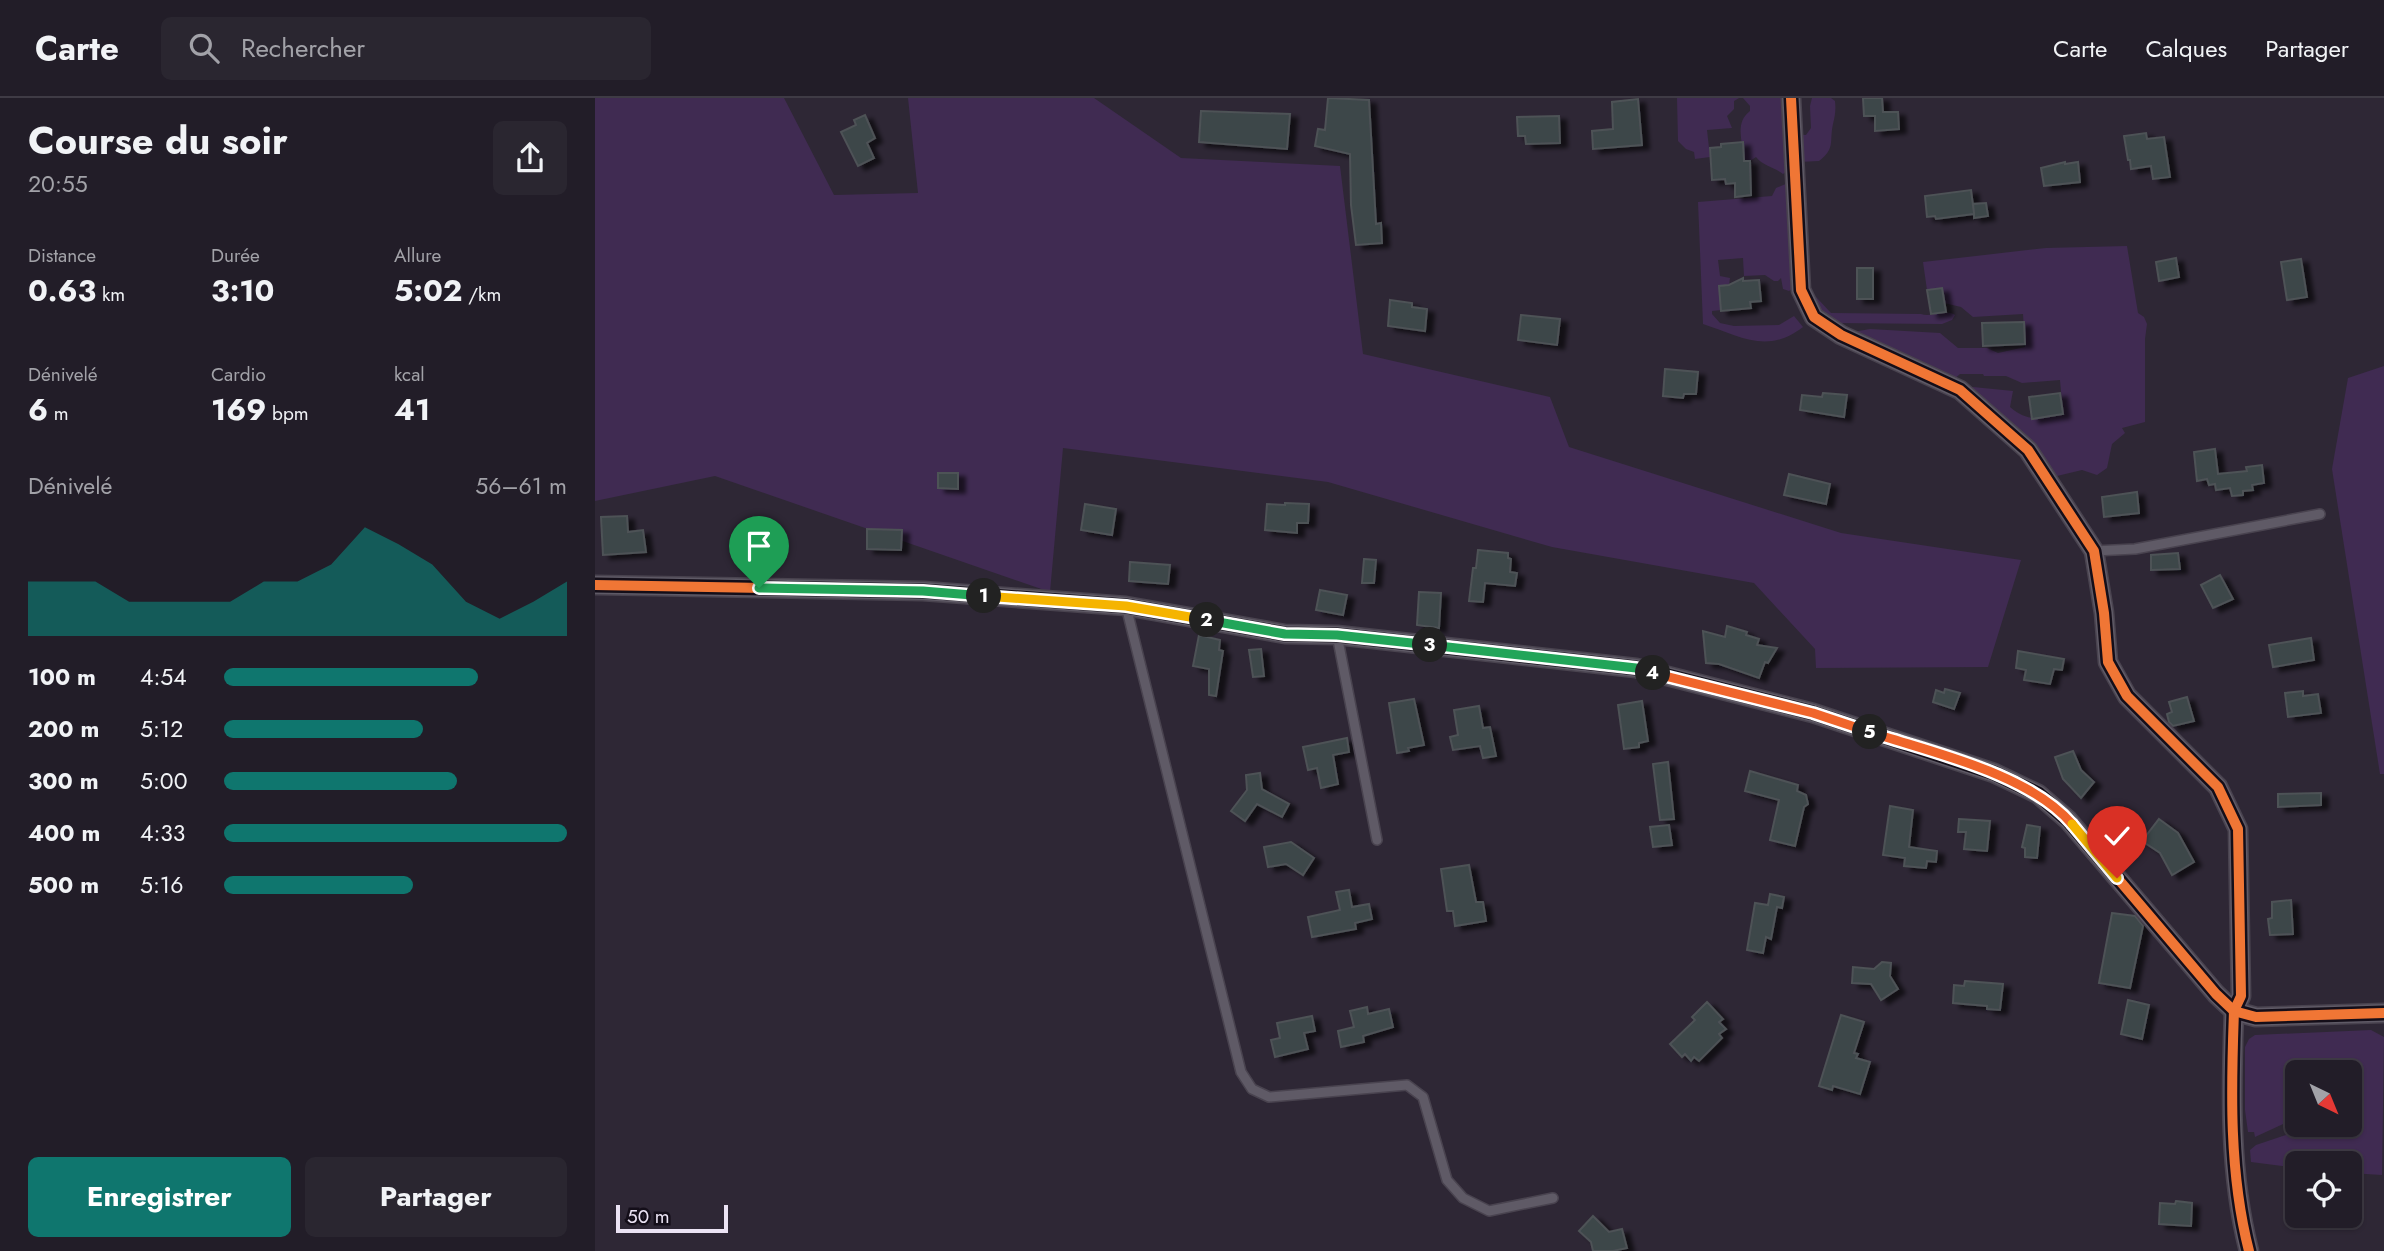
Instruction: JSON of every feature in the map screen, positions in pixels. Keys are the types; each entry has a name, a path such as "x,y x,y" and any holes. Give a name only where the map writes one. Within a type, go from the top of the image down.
{"street":[{"path":"1791,98 1801,290 1814,317 1842,335 1960,390 2028,450 2094,551 2104,613 2108,662 2127,696 2218,787 2238,829 2241,996 2234,1011 2233,1157 2242,1223 2249,1251"},
{"path":"595,585 923,591 1126,606 1285,634 1337,635 1636,668 1813,713 1994,773 2038,794 2068,820 2216,994 2234,1011 2256,1017 2384,1013"}],"lane":[{"path":"2094,551 2135,549 2320,514"},
{"path":"1126,606 1241,1073 1252,1089 1269,1097 1407,1085 1423,1097 1447,1180 1464,1198 1489,1211 1553,1198"},
{"path":"1337,635 1377,840"}],"shaded area":[{"path":"595,98 784,98 834,195 918,193 908,98 1094,98 1181,158 1340,166 1363,354 1550,397 1569,447 1841,533 2021,560 1988,667 1816,668 1815,649 1754,583 1552,547 1328,482 1063,448 1050,592 715,476 595,501"},
{"path":"1677,98 1739,98 1734,101 1734,109 1727,116 1732,128 1707,130 1710,157 1695,159 1694,152 1678,141"},
{"path":"1743,98 1798,98 1782,128 1786,134 1806,135 1811,128 1812,98 1831,98 1835,101 1835,110 1828,152 1819,161 1798,162 1783,174 1756,157 1744,161 1741,127 1750,106"},
{"path":"1788,183 1795,287 1789,291 1783,289 1781,278 1774,281 1765,275 1744,276 1743,258 1718,260 1720,276 1730,278 1729,285 1719,286 1721,310 1712,311 1712,314 1720,323 1734,326 1779,325 1794,316 1803,327 1790,335 1765,342 1741,338 1703,324 1698,202 1772,196 1776,188"},
{"path":"2127,246 2138,313 2144,317 2147,324 2145,422 2122,428 2125,433 2112,444 2107,468 2097,475 2082,470 2057,476 2009,421 1969,390 1973,387 2013,391 2010,407 2023,415 2041,418 2063,414 2060,380 2022,383 2006,376 1960,374 1953,380 1853,332 1870,329 1940,333 1958,348 1987,348 1998,353 2025,347 2023,314 1973,317 1961,307 1944,303 1927,290 1923,262 2046,248"},
{"path":"1816,297 1831,313 1925,315 1947,312 1955,315 1952,320 1942,324 1833,323 1826,320 1811,298"},
{"path":"2384,366 2384,774 2380,774 2332,469 2348,378"},
{"path":"2371,1030 2384,1037 2382,1175 2362,1174 2362,1151 2285,1151 2285,1166 2251,1162 2250,1150 2256,1145 2285,1135 2285,1138 2363,1138 2363,1060 2285,1060 2285,1123 2255,1137 2254,1132 2248,1132 2245,1110 2245,1047 2255,1035"}],"building":[{"path":"1328,98 1369,100 1376,224 1381,223 1382,243 1356,245 1351,205 1350,154 1315,146 1318,129 1325,130"},
{"path":"1863,98 1882,98 1883,112 1898,112 1899,129 1875,131 1875,116 1864,116"},
{"path":"1638,99 1642,145 1593,149 1592,131 1613,129 1612,102"},
{"path":"1201,111 1290,114 1287,149 1199,142"},
{"path":"865,115 875,138 867,143 874,158 858,166 841,132 856,125 854,120"},
{"path":"1559,116 1560,143 1526,144 1525,136 1518,136 1517,117"},
{"path":"2146,133 2147,139 2164,137 2170,177 2153,179 2151,166 2131,169 2124,136"},
{"path":"1743,142 1744,161 1750,161 1751,195 1735,197 1735,183 1726,184 1725,179 1712,180 1710,148"},
{"path":"2078,162 2080,182 2044,186 2041,168"},
{"path":"1971,190 1974,213 1973,204 1986,203 1988,216 1974,218 1974,214 1936,219 1935,216 1927,217 1925,196"},
{"path":"2176,258 2179,277 2159,281 2156,262"},
{"path":"2301,259 2307,297 2287,300 2281,262"},
{"path":"1857,268 1873,268 1873,299 1857,299"},
{"path":"1743,278 1743,281 1759,280 1761,301 1750,302 1751,308 1721,311 1719,286 1729,285"},
{"path":"1942,288 1946,312 1931,314 1927,290"},
{"path":"1390,300 1412,303 1412,307 1427,309 1425,331 1388,326"},
{"path":"1521,315 1560,319 1557,345 1518,340"},
{"path":"2024,322 2025,344 1983,346 1982,323"},
{"path":"1665,369 1698,372 1696,394 1684,394 1683,398 1663,396"},
{"path":"1823,393 1847,395 1844,417 1800,410 1802,395 1822,397"},
{"path":"2060,393 2063,414 2032,419 2029,397"},
{"path":"2215,449 2218,474 2247,471 2246,467 2262,465 2264,483 2252,485 2253,490 2243,491 2243,495 2232,496 2230,488 2216,490 2215,484 2209,485 2207,479 2197,481 2194,452"},
{"path":"938,473 958,473 958,489 938,488"},
{"path":"1789,474 1830,484 1826,504 1784,495"},
{"path":"2137,492 2139,513 2104,517 2102,497"},
{"path":"1085,504 1116,509 1112,535 1081,530"},
{"path":"1267,504 1309,504 1308,523 1297,523 1297,533 1265,530"},
{"path":"627,516 628,532 643,530 646,552 603,555 601,517"},
{"path":"867,529 902,530 901,550 867,549"},
{"path":"1478,550 1508,553 1508,558 1511,559 1510,572 1517,573 1515,586 1485,583 1483,602 1469,601"},
{"path":"2178,553 2180,569 2151,570 2151,555"},
{"path":"1364,559 1376,560 1374,583 1362,583"},
{"path":"1130,562 1170,565 1168,584 1129,581"},
{"path":"2220,575 2233,599 2213,608 2201,585"},
{"path":"1320,590 1347,595 1343,615 1316,610"},
{"path":"1419,592 1441,593 1439,628 1417,625"},
{"path":"1727,626 1759,639 1757,645 1777,648 1768,663 1765,662 1759,678 1719,664 1706,663 1703,631 1725,637"},
{"path":"1199,635 1220,640 1219,650 1223,651 1216,696 1209,695 1209,669 1193,666"},
{"path":"2311,638 2314,660 2273,667 2269,645"},
{"path":"1261,649 1264,676 1253,677 1249,650"},
{"path":"2018,651 2064,659 2062,670 2054,669 2050,684 2024,680 2026,670 2016,668"},
{"path":"1945,689 1960,693 1954,709 1933,702 1936,690 1944,693"},
{"path":"2303,691 2303,696 2318,694 2321,713 2288,717 2285,693"},
{"path":"2187,697 2194,721 2173,726 2167,714 2172,712 2169,702"},
{"path":"1414,699 1424,745 1397,753 1389,703"},
{"path":"1642,701 1648,741 1639,743 1639,747 1624,749 1618,705"},
{"path":"1479,706 1483,728 1490,727 1496,756 1483,758 1480,746 1453,750 1450,737 1458,735 1454,710"},
{"path":"1347,738 1349,752 1333,755 1338,784 1321,788 1317,768 1308,770 1303,747"},
{"path":"2073,751 2081,770 2094,782 2081,798 2063,779 2055,757"},
{"path":"1668,762 1674,819 1660,820 1653,764"},
{"path":"1750,771 1798,785 1797,791 1806,795 1808,804 1804,807 1795,846 1770,840 1779,800 1745,791"},
{"path":"1260,773 1262,789 1289,804 1282,817 1257,804 1245,821 1231,811 1247,790 1246,775"},
{"path":"2321,793 2321,805 2278,807 2278,794"},
{"path":"1890,806 1913,810 1909,847 1937,851 1936,862 1927,861 1926,868 1904,866 1905,858 1883,855"},
{"path":"1959,819 1990,821 1987,851 1964,849 1966,832 1958,832"},
{"path":"2159,819 2178,833 2194,862 2172,875 2160,853 2142,841"},
{"path":"1669,825 1672,845 1653,847 1650,827"},
{"path":"2027,825 2040,827 2037,858 2025,857 2025,848 2022,847"},
{"path":"1291,842 1314,858 1303,875 1286,864 1268,867 1264,847"},
{"path":"1469,865 1476,902 1483,902 1486,921 1455,926 1453,911 1447,911 1441,869"},
{"path":"1349,890 1352,907 1369,904 1372,919 1355,923 1356,929 1312,937 1308,917 1340,910 1336,892"},
{"path":"1770,894 1784,897 1782,908 1777,907 1771,939 1766,937 1763,953 1747,950 1755,903 1768,905"},
{"path":"2291,900 2293,934 2270,935 2268,919 2272,918 2272,902"},
{"path":"2112,913 2135,916 2143,926 2130,988 2099,983"},
{"path":"1882,962 1891,963 1890,976 1898,989 1881,1000 1871,984 1852,983 1853,967 1874,969"},
{"path":"1965,981 2003,984 2000,1010 1953,1003 1954,985 1964,986"},
{"path":"2128,1000 2149,1005 2142,1039 2121,1034"},
{"path":"1707,1002 1723,1019 1719,1022 1726,1029 1719,1034 1722,1038 1699,1061 1694,1057 1691,1061 1685,1054 1682,1057 1670,1044 1695,1020 1692,1017"},
{"path":"1367,1007 1368,1014 1389,1009 1393,1027 1363,1036 1364,1042 1341,1047 1338,1031 1354,1027 1350,1011"},
{"path":"1841,1015 1864,1022 1854,1053 1858,1054 1856,1058 1870,1062 1860,1094 1833,1086 1832,1090 1819,1086"},
{"path":"1312,1016 1315,1031 1304,1033 1308,1049 1275,1057 1271,1040 1280,1038 1277,1023"},
{"path":"2176,1201 2192,1203 2191,1226 2159,1224 2160,1203 2175,1204"},
{"path":"1593,1216 1609,1232 1622,1229 1627,1248 1593,1251 1591,1242 1579,1231"}],"cycle path":[{"path":"1791,98 1801,290 1814,317 1841,335 1960,390 2028,450 2094,551 2104,613 2108,662 2127,696 2218,787 2238,829 2241,996 2234,1011 2233,1132 2242,1222 2249,1251"},
{"path":"595,585 923,591 1126,606 1285,634 1337,635 1636,668 1813,713 1994,773 2038,794 2068,820 2216,994 2234,1011 2256,1017 2384,1013"}],"route":[{"path":"759,588 923,591 1126,606 1285,634 1337,635 1636,668 1813,713 1994,773 2038,794 2068,820 2117,878"}]}
